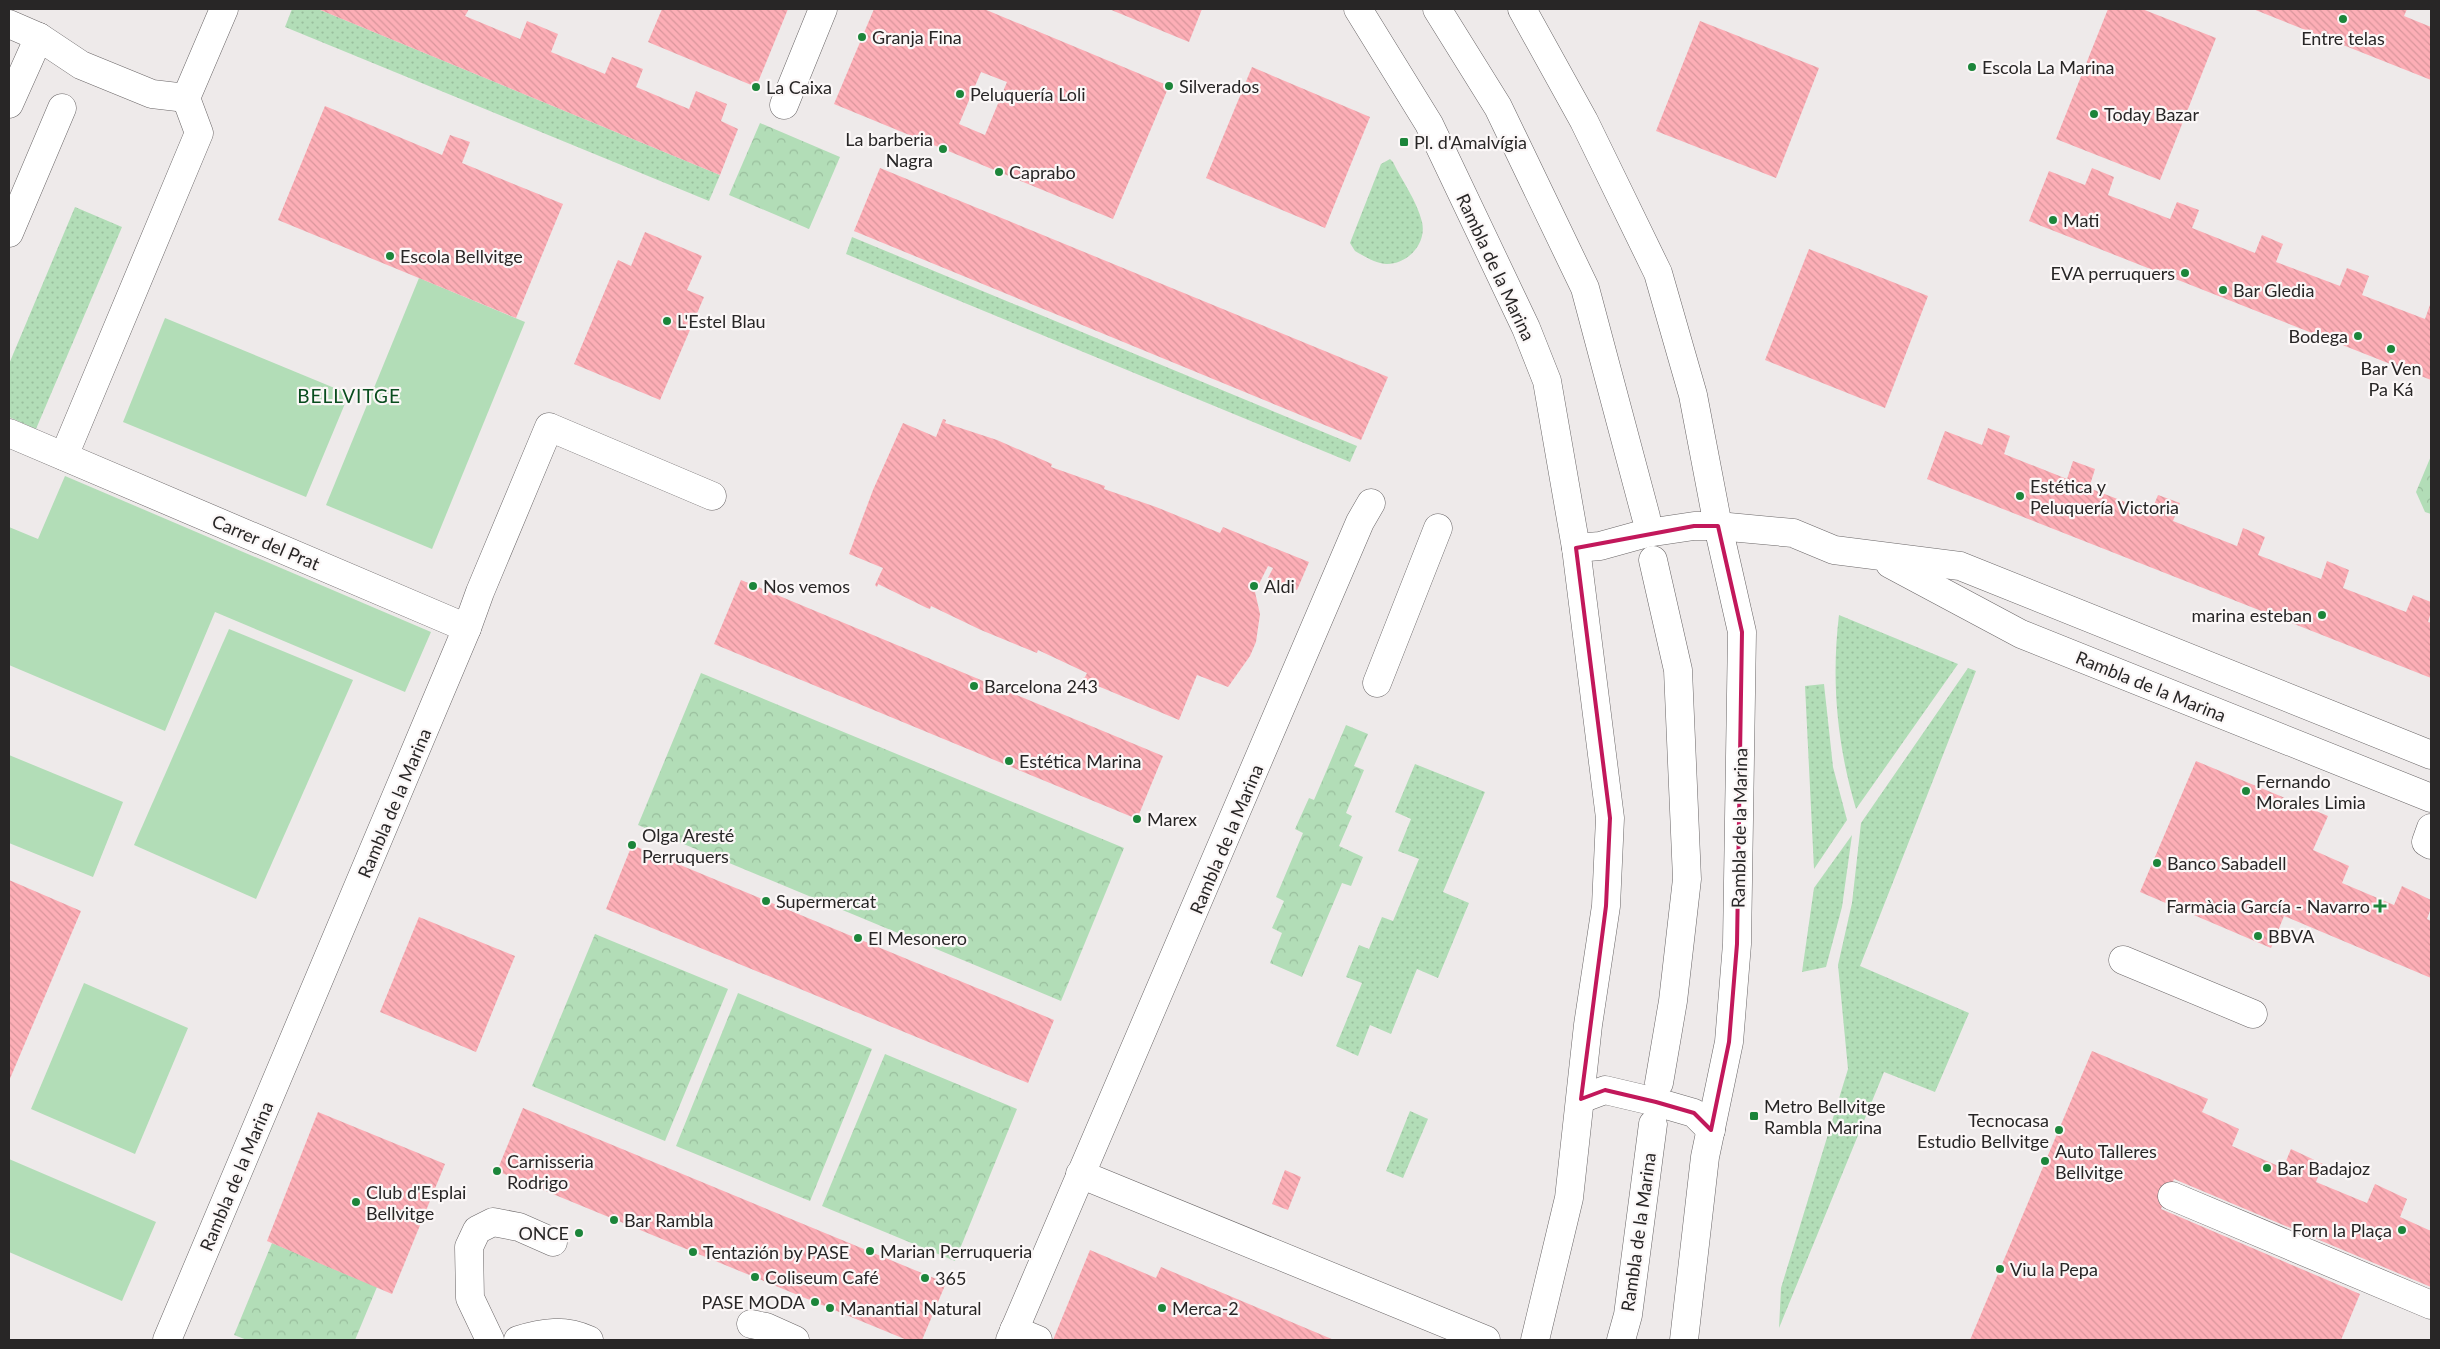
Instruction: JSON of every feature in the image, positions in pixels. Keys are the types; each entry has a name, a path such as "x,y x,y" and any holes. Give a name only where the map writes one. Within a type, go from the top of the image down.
{"street":[{"path":"64,456 199,133 186,98 224,9"},
{"path":"784,105 822,9"},
{"name":"Rambla de la Marina","path":"1358,9 1429,124 1526,328 1547,381 1576,548 1610,818 1606,906 1588,1025 1569,1198 1535,1340"},
{"path":"1437,9 1498,107 1585,288 1646,517"},
{"name":"Rambla de la Marina","path":"1522,9 1584,121 1658,273 1693,395 1718,526 1742,632 1738,944 1730,1042 1705,1157 1684,1340"},
{"path":"9,24 39,37 81,65 152,94 186,98"},
{"path":"9,104 39,37"},
{"path":"9,234 62,108"},
{"name":"Rambla de la Marina","path":"167,1340 467,628 549,427 712,496"},
{"name":"Carrer del Prat","path":"9,433 467,628"},
{"name":"Rambla de la Marina","path":"1021,1337 1080,1174 1360,522 1371,503"},
{"name":"Rambla de la Marina","path":"1576,548 1600,546 1647,533 1671,529 1694,526 1718,526 1793,533 1834,550 1960,566 2431,755"},
{"path":"1377,683 1438,528"},
{"name":"Rambla de la Marina","path":"1878,557 2021,634 2431,798"},
{"path":"1653,560 1678,670 1687,879 1673,1001 1660,1083"},
{"path":"2431,828 2426,842 2431,845"},
{"path":"2123,960 2253,1014"},
{"path":"1580,1099 1605,1090 1656,1102 1694,1113 1711,1130"},
{"name":"Rambla de la Marina","path":"1621,1340 1628,1315 1653,1124"},
{"path":"1080,1174 1486,1340"},
{"path":"2172,1196 2431,1305"},
{"path":"490,1340 470,1298 469,1247 478,1230 493,1222 519,1227 553,1242"},
{"path":"751,1324 766,1327 794,1340"},
{"path":"518,1340 536,1334 572,1332 589,1340"}],"highlighted area":[{"path":"1694,526 1718,526 1742,632 1737,944 1729,1042 1711,1130 1694,1113 1656,1102 1605,1090 1581,1099 1606,906 1610,818 1576,548"}],"green space":[{"path":"292,9 318,9 720,175 709,201 285,27"},
{"path":"760,123 840,157 809,229 729,195"},
{"path":"1390,159 1417,206 1423,230 1419,245 1409,256 1395,263 1383,264 1355,251 1350,243 1381,164"},
{"path":"75,207 122,227 36,429 9,417 9,364"},
{"path":"852,237 1357,446 1350,462 846,254"},
{"path":"419,278 525,322 432,549 326,505"},
{"path":"165,318 349,394 306,497 123,422"},
{"path":"2431,456 2431,514 2425,512 2416,492"},
{"path":"65,476 431,632 405,692 215,612 165,731 9,665 9,527 38,539"},
{"path":"1839,615 1958,664 1856,809 1844,761 1837,713 1836,664"},
{"path":"229,629 353,680 256,899 134,845"},
{"path":"1968,668 1976,671 1860,966 1969,1013 1935,1092 1884,1072 1779,1328 1781,1288 1848,1069 1838,965 1852,903 1861,823"},
{"path":"701,673 1124,848 1061,1001 638,825"},
{"path":"1824,684 1833,767 1847,820 1814,869 1805,686"},
{"path":"1346,725 1368,734 1354,766 1364,770 1346,813 1352,816 1339,846 1363,857 1351,886 1342,883 1302,977 1270,963 1282,933 1272,928 1284,901 1276,897 1303,833 1295,829 1309,798 1314,800"},
{"path":"9,755 123,802 93,877 9,843"},
{"path":"1415,764 1485,792 1443,892 1469,903 1438,978 1417,969 1391,1034 1370,1025 1358,1056 1336,1046 1362,983 1346,977 1359,945 1369,949 1382,917 1393,921 1419,859 1398,851 1411,819 1395,812"},
{"path":"1852,835 1842,907 1826,967 1802,972 1814,888"},
{"path":"595,934 728,989 665,1141 532,1086"},
{"path":"84,983 188,1028 135,1154 31,1109"},
{"path":"738,993 872,1049 810,1201 676,1146"},
{"path":"885,1054 1017,1109 955,1261 822,1206"},
{"path":"1410,1111 1428,1119 1403,1178 1386,1171"},
{"path":"9,1159 156,1222 122,1301 9,1252"},
{"path":"272,1243 377,1287 355,1340 247,1340 234,1335"}],"building":[{"path":"318,9 469,9 465,16 520,39 527,21 558,34 551,52 605,74 612,57 643,69 636,87 689,109 696,91 727,104 721,121 738,129 720,175"},
{"path":"662,9 788,9 756,87 648,42"},
{"path":"874,9 984,9 1169,86 1113,219 834,104","holes":["981,72 1007,82 985,135 959,124"]},
{"path":"1109,9 1202,9 1189,42"},
{"path":"2108,9 2142,9 2216,38 2160,180 2056,139"},
{"path":"2253,9 2407,9 2404,16 2431,27 2431,80"},
{"path":"1700,21 1819,68 1776,178 1656,131"},
{"path":"1252,67 1370,117 1325,228 1206,178"},
{"path":"325,106 442,155 450,135 470,142 462,163 563,204 516,318 278,220"},
{"path":"880,168 1388,377 1361,440 854,231"},
{"path":"2092,168 2114,177 2108,195 2170,219 2177,202 2199,210 2192,228 2255,253 2262,235 2283,244 2276,262 2340,286 2347,268 2369,276 2362,295 2425,319 2431,302 2431,380 2029,221 2049,171 2085,185"},
{"path":"645,232 702,256 687,290 704,297 660,400 574,364 618,260 631,266"},
{"path":"1809,249 1928,296 1885,408 1765,360"},
{"path":"943,419 946,420 945,423 997,440 1052,464 1051,467 1105,486 1104,489 1156,507 1220,533 1223,527 1309,562 1297,590 1268,578 1273,568 1268,566 1255,592 1260,614 1256,642 1250,656 1228,687 1197,675 1179,720 1081,679 1087,673 1038,650 1037,653 981,630 931,606 930,609 927,608 878,584 877,587 875,585 883,568 849,554 873,490 903,423 936,437"},
{"path":"1988,428 2010,436 2004,454 2067,479 2073,461 2095,469 2089,488 2151,512 2158,495 2180,503 2173,521 2237,546 2243,528 2265,537 2258,555 2321,579 2327,561 2349,570 2343,588 2406,612 2413,595 2431,602 2428,622 2431,623 2431,678 1927,479 1945,431 1982,445"},
{"path":"741,580 1163,756 1137,819 714,644"},
{"path":"2196,761 2328,816 2313,850 2349,866 2342,883 2394,905 2402,886 2431,900 2431,908 2427,919 2431,921 2431,978 2284,916 2271,948 2140,892"},
{"path":"632,845 1054,1020 1028,1083 606,909"},
{"path":"9,880 81,911 9,1081"},
{"path":"419,917 515,956 476,1052 380,1012"},
{"path":"2092,1051 2208,1099 2202,1112 2239,1129 2232,1146 2283,1168 2291,1149 2323,1164 2316,1182 2367,1203 2375,1184 2407,1199 2400,1217 2431,1231 2431,1287 2174,1179 2161,1209 2360,1294 2341,1340 1970,1340"},
{"path":"523,1108 946,1283 922,1340 907,1340 497,1171"},
{"name":"Club d'Esplai Bellvitge","path":"318,1112 445,1164 392,1294 267,1241"},
{"path":"1285,1170 1301,1177 1288,1210 1272,1204"},
{"name":"Merca-2","path":"1090,1250 1156,1278 1161,1267 1334,1340 1053,1340"}],"place":[{"name":"Entre telas","path":"2343,19"},
{"name":"Granja Fina","path":"862,37"},
{"name":"Escola La Marina","path":"1972,67"},
{"name":"Silverados","path":"1169,86"},
{"name":"La Caixa","path":"756,87"},
{"name":"Peluquería Loli","path":"960,94"},
{"name":"Today Bazar","path":"2094,114"},
{"name":"Pl. d'Amalvígia","path":"1404,142"},
{"name":"La barberia Nagra","path":"943,149"},
{"name":"Caprabo","path":"999,172"},
{"name":"Mati","path":"2053,220"},
{"name":"Escola Bellvitge","path":"390,256"},
{"name":"EVA perruquers","path":"2185,273"},
{"name":"Bar Gledia","path":"2223,290"},
{"name":"L'Estel Blau","path":"667,321"},
{"name":"Bodega","path":"2358,336"},
{"name":"Bar Ven Pa Ká","path":"2391,349"},
{"name":"Estética y Peluquería Victoria","path":"2020,496"},
{"name":"Nos vemos","path":"753,586"},
{"name":"Aldi","path":"1254,586"},
{"name":"marina esteban","path":"2322,615"},
{"name":"Barcelona 243","path":"974,686"},
{"name":"Estética Marina","path":"1009,761"},
{"name":"Fernando Morales Limia","path":"2246,791"},
{"name":"Marex","path":"1137,819"},
{"name":"Olga Aresté Perruquers","path":"632,845"},
{"name":"Banco Sabadell","path":"2157,863"},
{"name":"Supermercat","path":"766,901"},
{"name":"Farmàcia García - Navarro","path":"2380,906"},
{"name":"BBVA","path":"2258,936"},
{"name":"El Mesonero","path":"858,938"},
{"name":"Metro Bellvitge Rambla Marina","path":"1754,1116"},
{"name":"Tecnocasa Estudio Bellvitge","path":"2059,1130"},
{"name":"Auto Talleres Bellvitge","path":"2045,1161"},
{"name":"Bar Badajoz","path":"2267,1168"},
{"name":"Carnisseria Rodrigo","path":"497,1171"},
{"name":"Club d'Esplai Bellvitge","path":"356,1202"},
{"name":"Bar Rambla","path":"614,1220"},
{"name":"Forn la Plaça","path":"2402,1230"},
{"name":"ONCE","path":"579,1233"},
{"name":"Marian Perruqueria","path":"870,1251"},
{"name":"Tentazión by PASE","path":"693,1252"},
{"name":"Viu la Pepa","path":"2000,1269"},
{"name":"Coliseum Café","path":"755,1277"},
{"name":"365","path":"925,1278"},
{"name":"PASE MODA","path":"815,1302"},
{"name":"Manantial Natural","path":"830,1308"},
{"name":"Merca-2","path":"1162,1308"}],"district":[{"name":"BELLVITGE","path":"349,395"}]}
